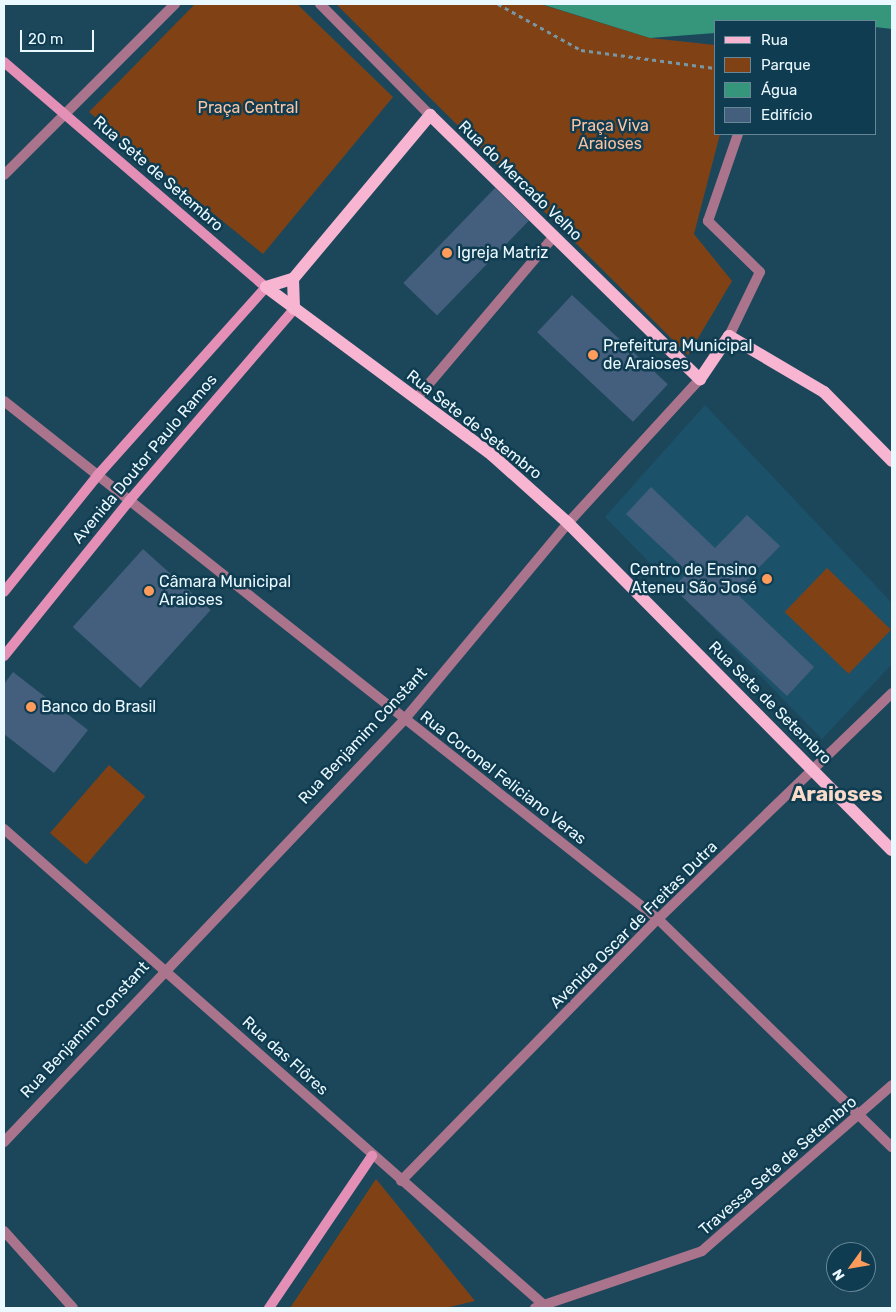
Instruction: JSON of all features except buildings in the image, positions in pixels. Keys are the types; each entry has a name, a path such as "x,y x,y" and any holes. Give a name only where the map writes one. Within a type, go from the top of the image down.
{"main road":[{"name":"Rua do Mercado Velho","path":"430,115 700,379"},
{"path":"266,287 293,279 430,115"},
{"path":"293,279 294,309"},
{"name":"Rua Sete de Setembro","path":"266,287 492,455 568,523 892,850"},
{"path":"729,336 824,392 892,461"},
{"name":"Rua Benjamim Constant","path":"700,379 729,336"}],"street":[{"path":"4,174 62,113 175,4"},
{"name":"Rua do Mercado Velho","path":"320,4 430,115"},
{"name":"Rua Sete de Setembro","path":"4,62 266,287"},
{"path":"729,336 760,272 708,221 738,135"},
{"path":"416,400 554,236"},
{"name":"Avenida Doutor Paulo Ramos","path":"4,592 98,475 266,287"},
{"name":"Avenida Doutor Paulo Ramos","path":"4,656 129,501 294,309"},
{"name":"Rua Benjamim Constant","path":"4,1142 165,967 404,720 568,523 700,379"},
{"name":"Rua Coronel Feliciano Veras","path":"4,401 404,720 658,919 892,1147"},
{"name":"Avenida Oscar de Freitas Dutra","path":"401,1181 658,919 892,693"},
{"name":"Rua das Flôres","path":"4,829 165,967 540,1307"},
{"name":"Travessa Sete de Setembro","path":"540,1307 702,1251 861,1115 892,1085"},
{"path":"269,1308 372,1156"},
{"path":"4,1231 73,1308"}],"path":[{"path":"498,4 581,50 714,68"}],"shaded area":[{"name":"Centro de Ensino Ateneu São José","path":"705,405 892,603 892,664 822,739 605,517"}],"green space":[{"name":"Praça Central","path":"195,4 297,4 393,97 263,254 89,112"},
{"name":"Praça Viva Araioses","path":"336,4 540,4 650,38 714,45 714,135 720,135 694,234 732,281 688,355"},
{"path":"827,568 891,630 849,674 785,612"},
{"path":"109,765 145,796 86,864 50,833"},
{"path":"376,1179 475,1301 445,1308 290,1308"}],"water":[{"path":"541,4 892,4 892,29 876,27 876,20 714,20 714,33 650,38"}],"place":[{"name":"Igreja Matriz","path":"447,253"},
{"name":"Prefeitura Municipal de Araioses","path":"593,355"},
{"name":"Centro de Ensino Ateneu São José","path":"767,579"},
{"name":"Câmara Municipal Araioses","path":"149,591"},
{"name":"Banco do Brasil","path":"31,707"}],"district":[{"name":"Araioses","path":"837,794"}]}
